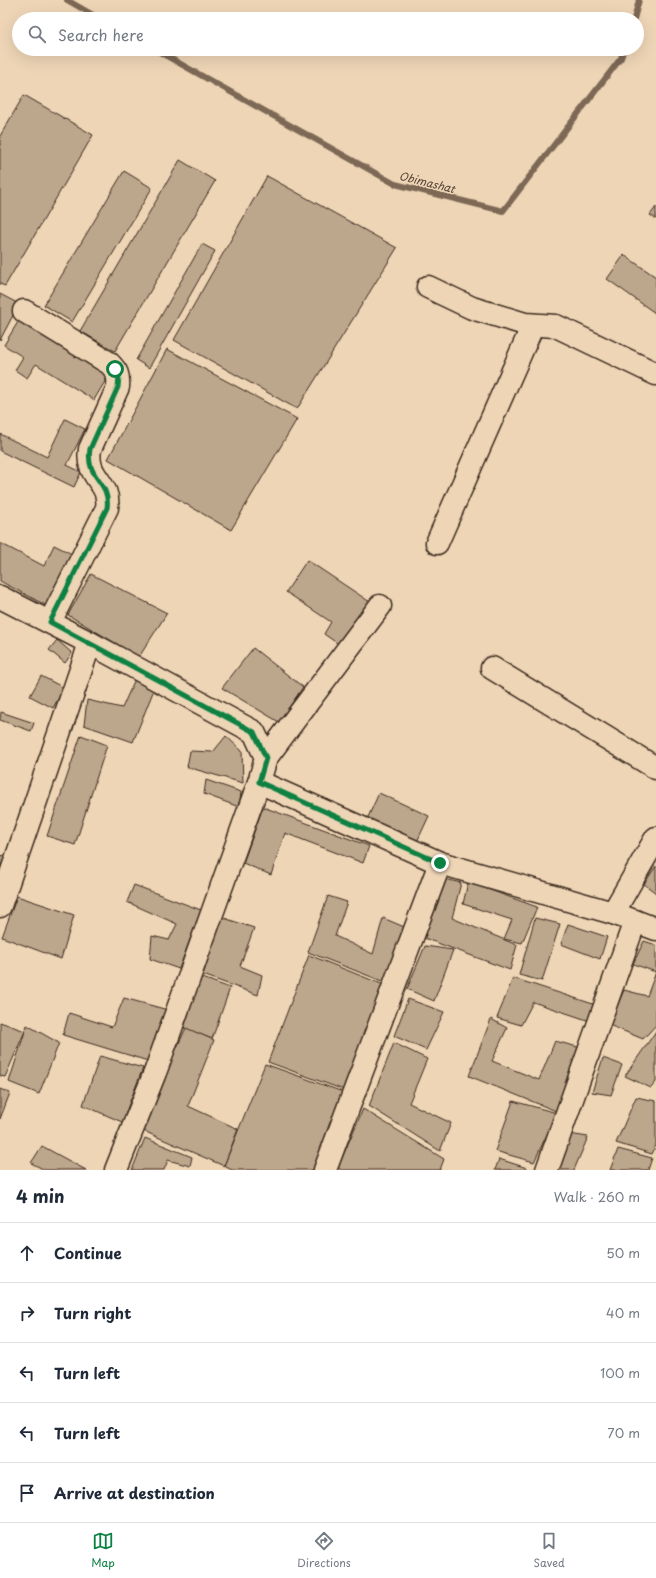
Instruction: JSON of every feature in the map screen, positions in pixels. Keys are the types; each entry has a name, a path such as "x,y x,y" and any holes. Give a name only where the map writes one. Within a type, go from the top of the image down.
{"street":[{"path":"428,287 472,308 533,324 556,326 656,374"},
{"path":"24,311 109,363 119,376 118,387 90,449 89,460 91,468 106,491 108,500 107,508 50,622"},
{"path":"437,543 533,324"},
{"path":"0,597 90,643 254,732 266,758"},
{"path":"116,1170 156,1070 259,782 266,758 380,606"},
{"path":"0,906 90,643"},
{"path":"492,668 656,768"},
{"path":"259,782 440,863 613,913 656,929"},
{"path":"613,913 656,838"},
{"path":"325,1170 440,863"},
{"path":"547,1170 635,920"}],"building":[{"path":"24,95 93,135 5,286 0,284 0,136"},
{"path":"180,160 215,181 115,351 80,331"},
{"path":"124,171 152,188 72,322 44,305"},
{"path":"267,176 397,248 297,409 174,340"},
{"path":"656,207 656,219 650,215"},
{"path":"202,244 215,251 149,368 136,360"},
{"path":"624,255 656,277 655,313 607,279"},
{"path":"0,294 19,304 0,340"},
{"path":"21,317 110,373 94,400 36,364 27,378 15,370 23,357 4,345"},
{"path":"167,349 297,419 231,530 108,459"},
{"path":"65,419 85,429 67,465 81,472 74,487 0,451 0,434 47,457"},
{"path":"0,543 44,566 54,545 74,555 47,606 0,581"},
{"path":"307,560 370,602 341,646 324,634 331,622 286,592"},
{"path":"91,574 167,613 139,657 68,615"},
{"path":"57,640 72,653 65,663 49,650"},
{"path":"253,648 303,687 279,722 222,688"},
{"path":"41,676 64,688 53,708 30,696"},
{"path":"135,679 155,687 133,742 84,725 87,700 122,708"},
{"path":"1,712 34,723 31,731 0,720"},
{"path":"81,735 107,745 75,845 47,836"},
{"path":"226,736 242,751 243,783 187,767 190,751 213,752"},
{"path":"206,780 241,792 239,807 204,794"},
{"path":"379,793 429,816 414,848 364,826"},
{"path":"263,807 369,846 363,863 285,833 271,875 243,863"},
{"path":"0,855 6,857 0,876"},
{"path":"656,866 656,893 644,884"},
{"path":"445,879 461,883 452,918 517,945 510,970 424,938"},
{"path":"468,882 537,907 522,943 504,939 512,920 463,904"},
{"path":"134,885 201,910 179,969 150,959 152,936 169,940 177,924 127,902"},
{"path":"17,896 74,915 61,959 2,937"},
{"path":"328,896 347,902 335,936 373,954 383,918 409,929 387,983 308,952"},
{"path":"221,917 254,928 240,966 262,975 258,995 203,975"},
{"path":"535,918 560,924 542,981 519,975"},
{"path":"568,924 607,937 600,959 561,944"},
{"path":"644,941 656,945 656,972 633,964"},
{"path":"425,946 453,950 434,1001 407,989"},
{"path":"309,955 384,985 344,1090 268,1062"},
{"path":"656,972 656,1025 643,1039 609,1025 624,990 647,996"},
{"path":"200,977 230,988 212,1039 184,1028"},
{"path":"513,978 593,1004 590,1021 533,1002 521,1025 497,1018"},
{"path":"124,998 168,1010 148,1061 63,1035 69,1013 112,1027"},
{"path":"408,999 444,1012 426,1050 394,1036"},
{"path":"491,1019 507,1028 492,1061 539,1080 555,1041 578,1047 556,1111 469,1076"},
{"path":"0,1022 25,1031 5,1077 0,1076"},
{"path":"27,1025 59,1043 39,1094 9,1082"},
{"path":"186,1028 214,1040 188,1106 238,1129 224,1166 139,1129"},
{"path":"656,1031 656,1082 651,1088 625,1076"},
{"path":"394,1043 427,1059 409,1103 451,1123 440,1151 369,1106"},
{"path":"100,1056 143,1068 122,1122 83,1105"},
{"path":"603,1058 622,1065 611,1095 592,1092"},
{"path":"265,1064 343,1092 313,1170 232,1170 224,1166"},
{"path":"0,1089 10,1093 0,1119"},
{"path":"636,1097 656,1101 656,1145 652,1154 616,1143"},
{"path":"513,1101 557,1113 534,1162 495,1151"},
{"path":"363,1109 444,1159 440,1170 341,1170 338,1167"},
{"path":"569,1134 588,1137 574,1170 554,1170"},
{"path":"145,1138 192,1157 190,1166 168,1160 164,1170 132,1170"},
{"path":"42,1146 86,1170 45,1170 31,1163"},
{"path":"618,1149 652,1158 648,1170 610,1170"},
{"path":"499,1159 527,1168 527,1170 495,1170"}],"waterway":[{"name":"Obimashat","path":"67,0 88,12"},
{"name":"Obimashat","path":"636,12 639,0"},
{"name":"Obimashat","path":"166,56 395,184 503,211 622,56"}],"route":[{"path":"115,369 119,376 118,387 90,449 89,460 91,468 106,491 108,500 107,508 50,622 254,732 266,758 259,782 440,863"}]}
